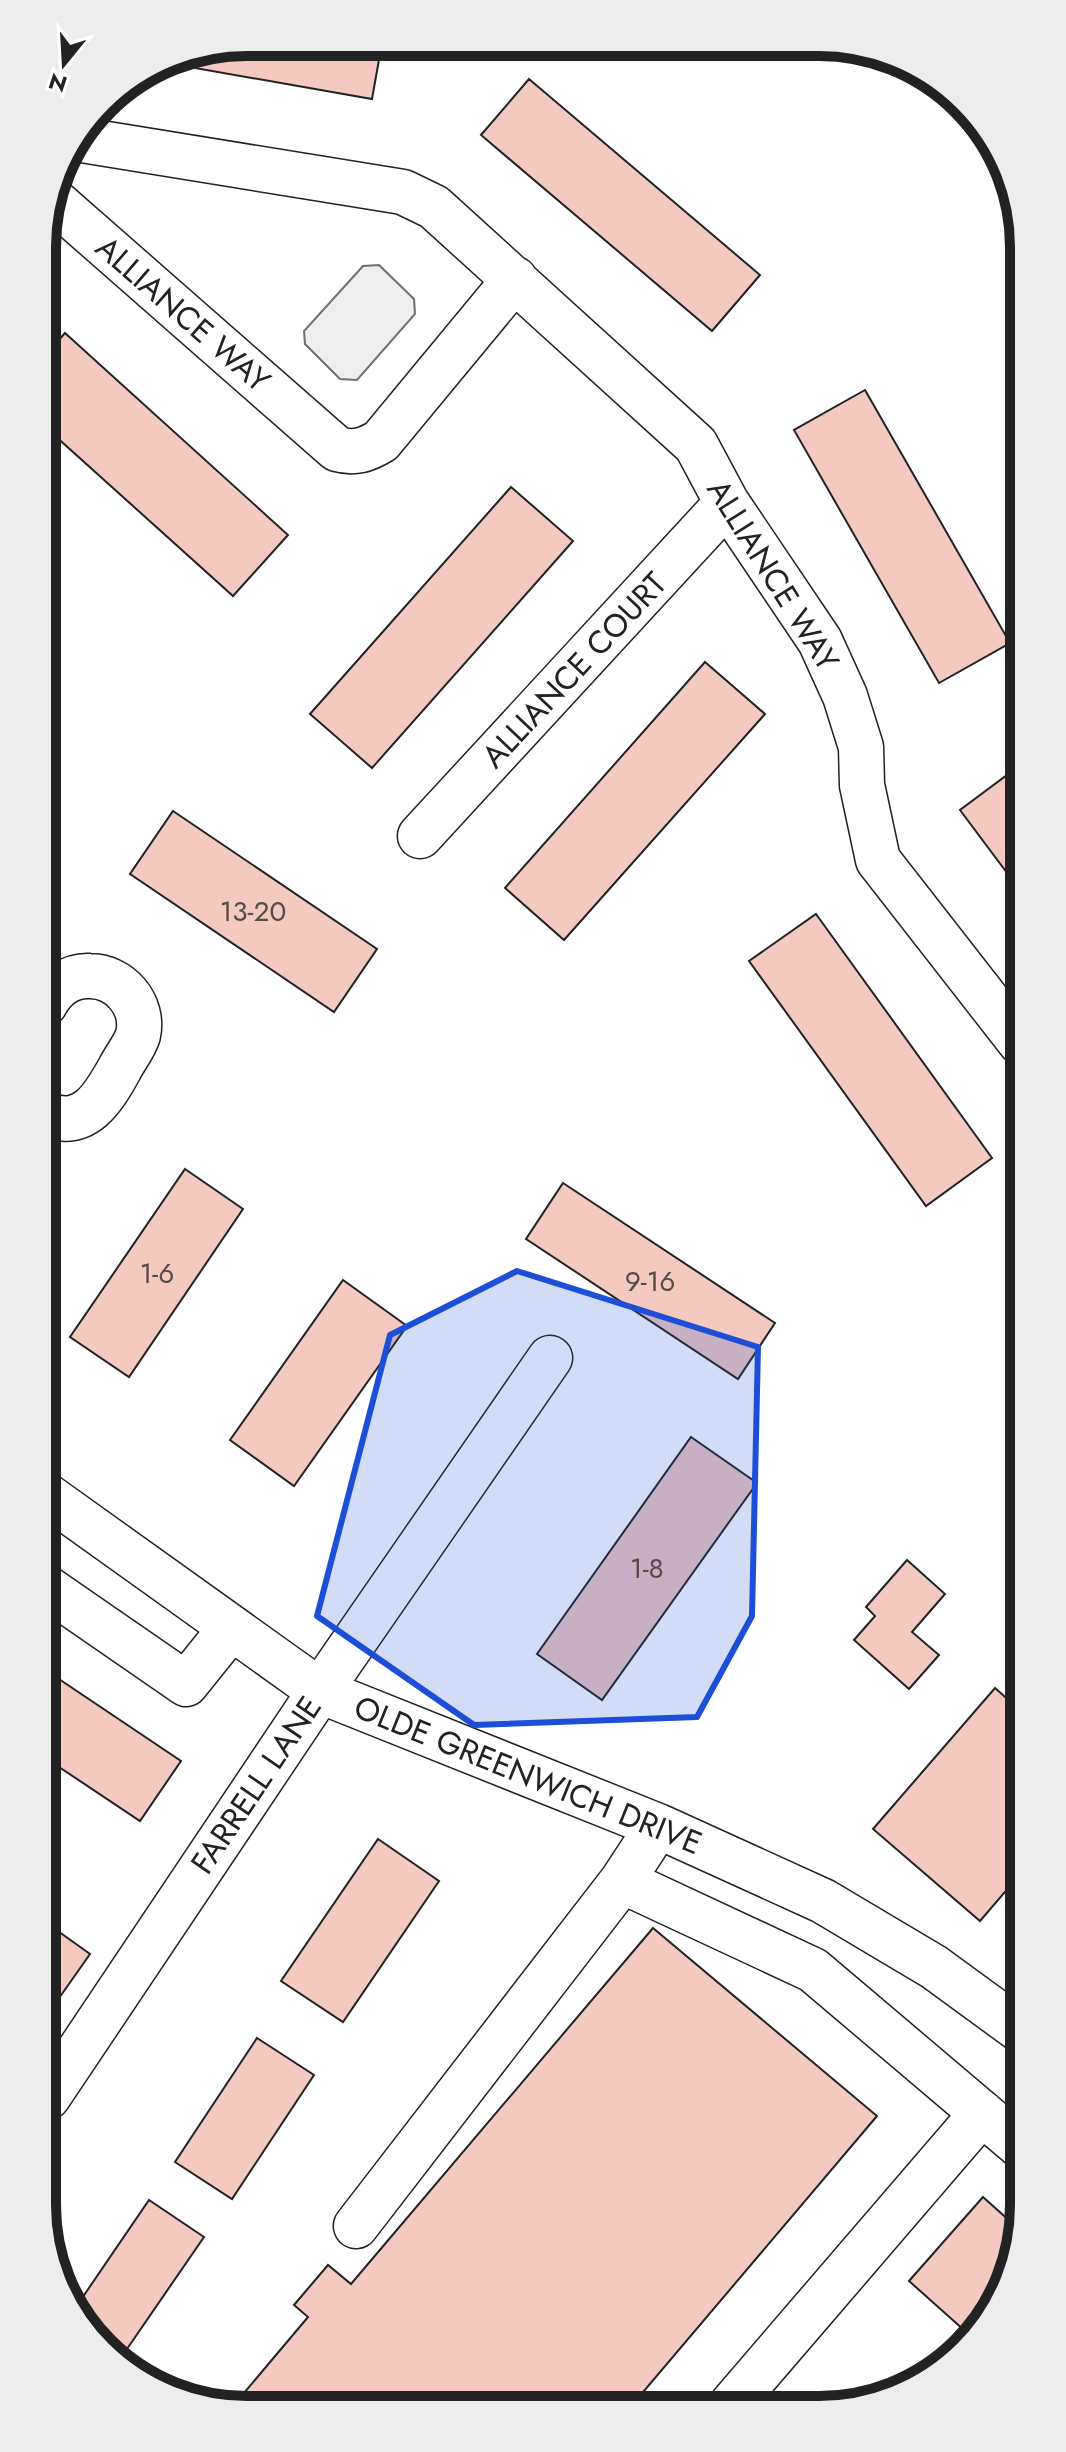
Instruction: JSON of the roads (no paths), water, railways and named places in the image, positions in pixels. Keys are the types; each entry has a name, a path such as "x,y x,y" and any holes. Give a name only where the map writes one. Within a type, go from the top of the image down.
{"street":[{"name":"ALLIANCE WAY","path":"88,141 403,192 434,207 696,445 727,503 820,641 845,696 861,747 862,785 878,860 1010,1029"},
{"name":"ALLIANCE WAY","path":"61,207 337,449 349,452 366,450 381,441 515,279"},
{"name":"ALLIANCE COURT","path":"420,836 727,503"},
{"path":"56,989 64,982 82,975 101,976 118,984 131,998 138,1016 138,1035 103,1098 90,1111 71,1118 56,1117"},
{"name":"FARRELL LANE","path":"56,2085 320,1691 550,1358"},
{"name":"OLDE GREENWICH DRIVE","path":"56,1508 320,1691 658,1826 809,1894 934,1967 1010,2023"},
{"path":"56,1594 186,1684 231,1628"},
{"path":"356,2226 622,1881 658,1826"},
{"path":"622,1881 813,1970 1010,2137"},
{"path":"813,1970 848,1915"},
{"path":"739,2396 982,2113"}]}
